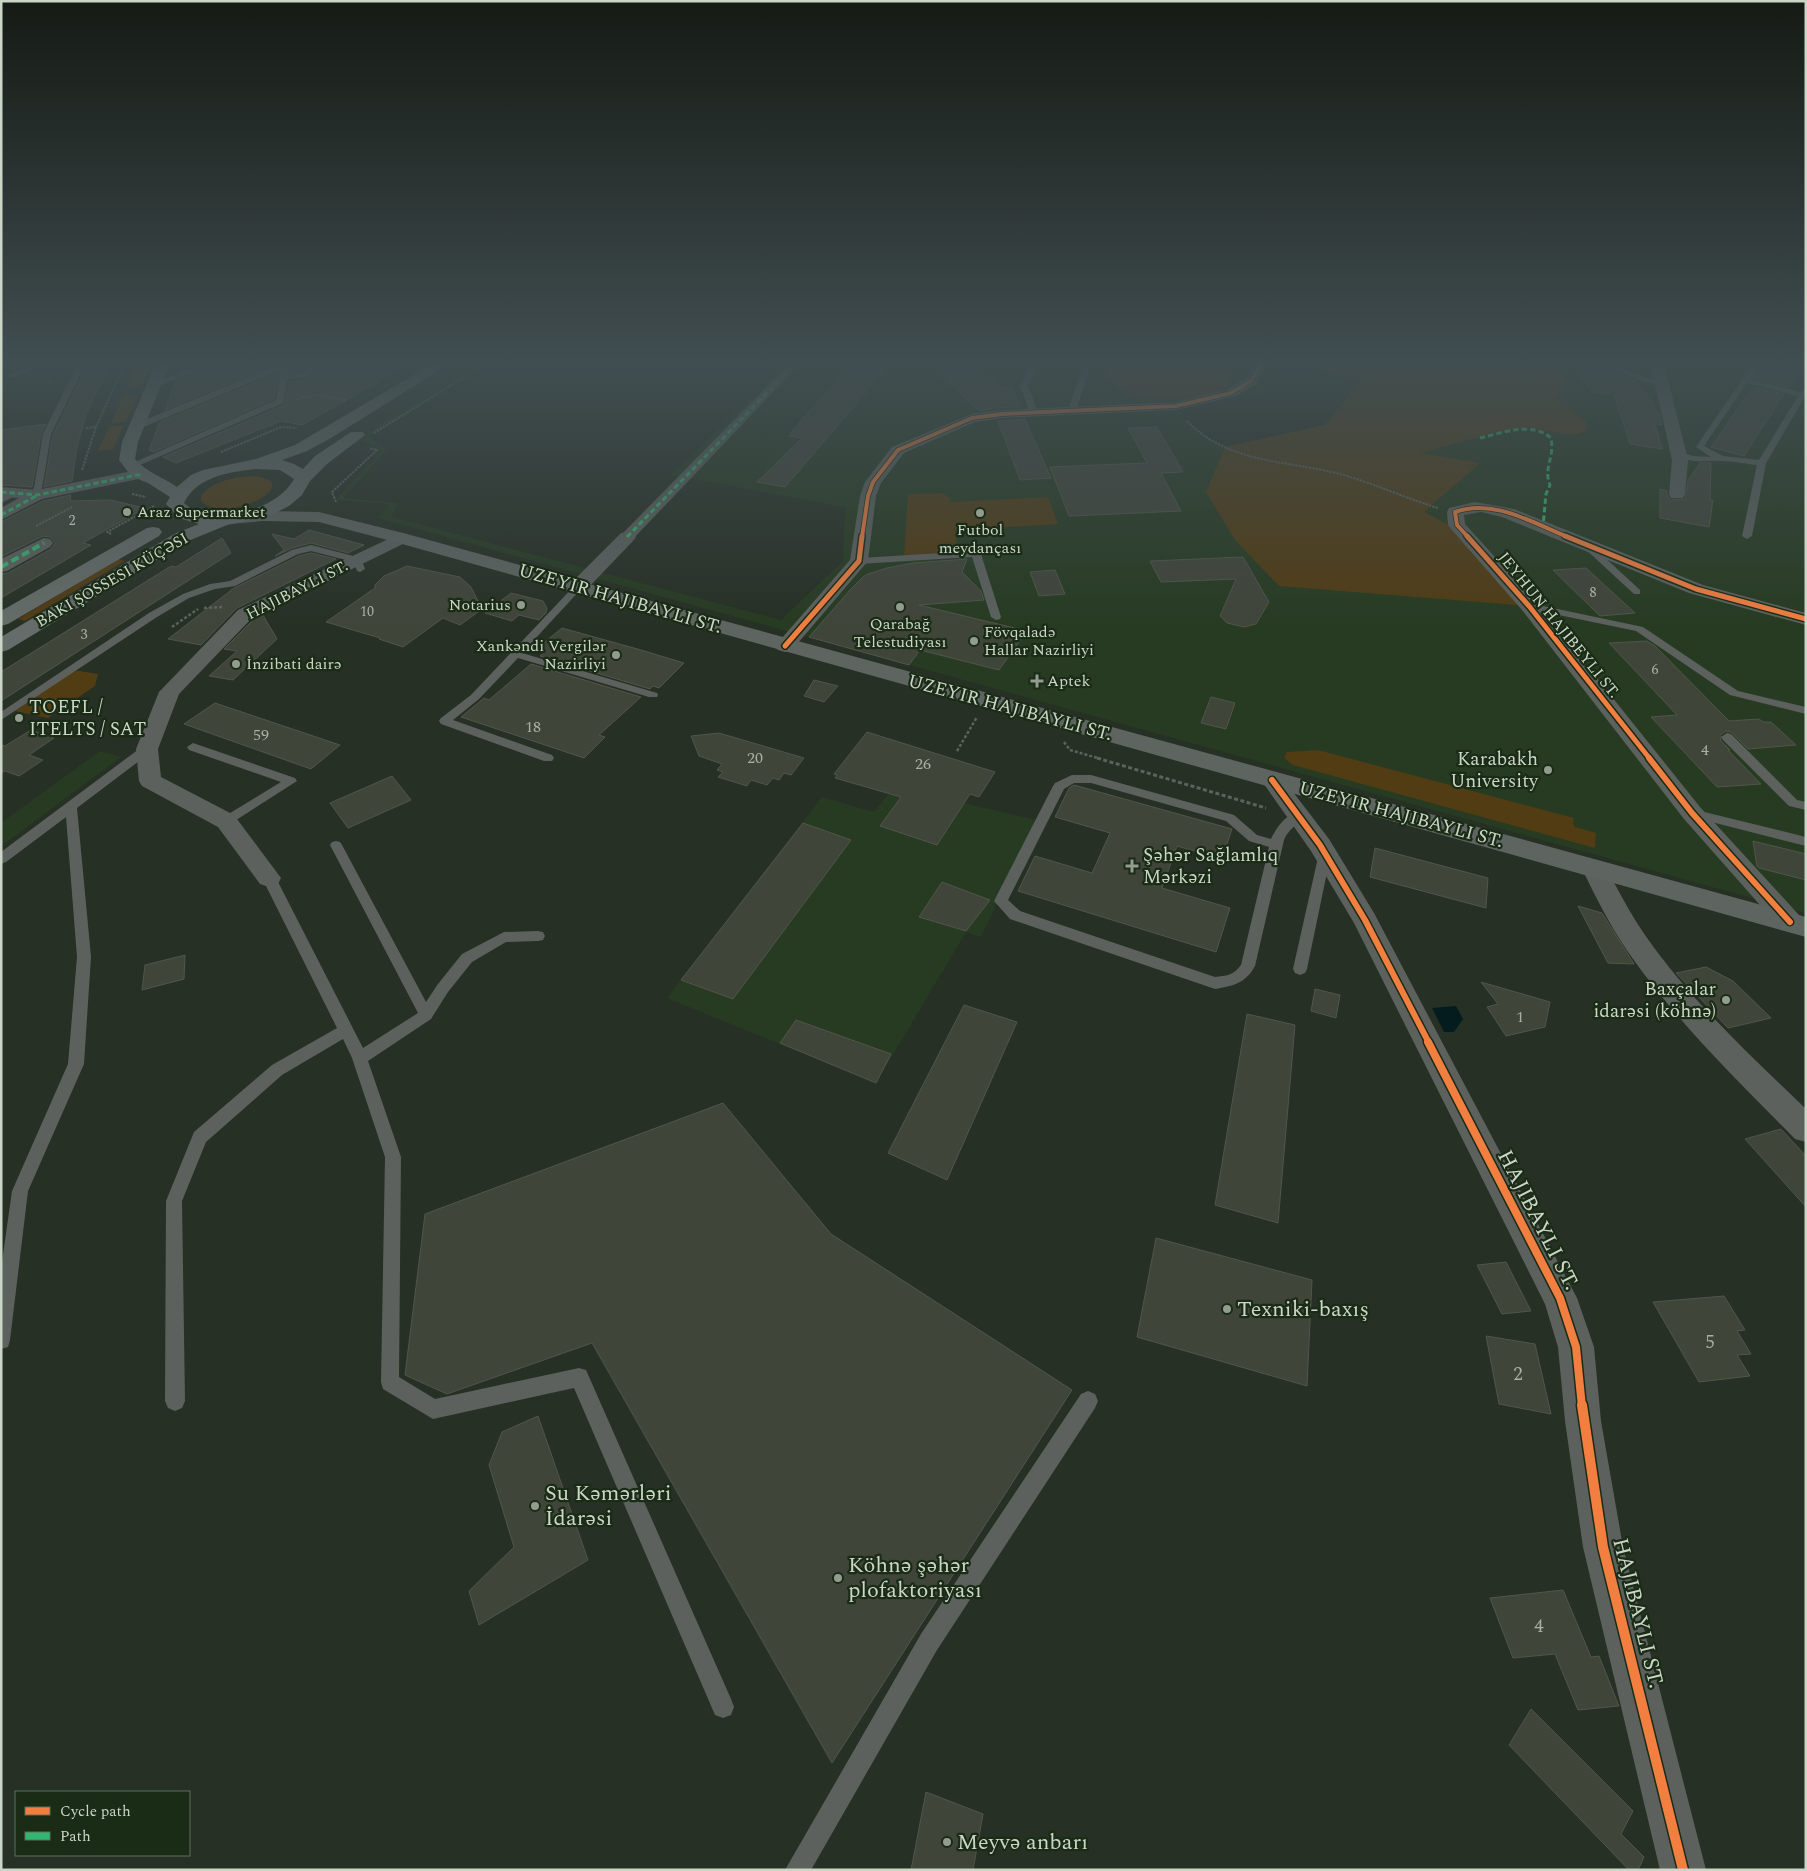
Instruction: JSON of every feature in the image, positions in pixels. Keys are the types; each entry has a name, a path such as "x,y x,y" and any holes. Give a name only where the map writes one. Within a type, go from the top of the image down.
{"main road":[{"path":"129,450 127,460 178,503 190,517 205,520 225,520 245,517 281,504 294,496 321,460 337,450"},
{"path":"256,464 294,450"},
{"path":"1,620 165,525 187,486 201,478 237,466 256,464 288,467 298,472 306,505 319,517"},
{"path":"142,473 201,478"},
{"name":"UZEYIR HAJIBAYLI ST.","path":"225,520 263,516 319,517 401,538 579,586 785,646 1798,924"},
{"path":"1,646 182,537 225,520"}],"street":[{"path":"579,586 711,450"},
{"path":"785,646 859,561 868,496 873,482 898,450"},
{"path":"1677,494 1680,460 1678,453"},
{"path":"5,495 35,495 142,473"},
{"path":"1,514 35,495"},
{"path":"1455,512 1470,506 1492,508 1696,589 1806,619"},
{"name":"JEYHUN HAJIBEYLI ST.","path":"1455,512 1457,525 1529,606 1692,813 1798,924"},
{"name":"HAJIBAYLI ST.","path":"269,878 226,822 150,781 147,749 169,692 245,614 359,564 401,538"},
{"path":"1,567 44,543"},
{"name":"HAJIBAYLI ST.","path":"1272,780 1325,853 1365,920 1560,1298 1576,1347 1582,1421 1603,1547 1684,1870"},
{"path":"1594,868 1624,927 1655,972 1700,1024 1806,1129"}],"lane":[{"path":"35,495 38,488 44,450"},
{"path":"142,473 185,450"},
{"path":"1704,450 1708,454 1720,458 1762,463"},
{"path":"1747,536 1762,463 1770,450"},
{"path":"1678,453 1685,457 1703,460 1720,458"},
{"path":"1584,543 1637,592"},
{"path":"1,717 153,615 186,596 213,586 232,584 294,552 311,548 359,564"},
{"path":"859,561 976,554 996,618"},
{"path":"548,758 445,721 475,697 579,586"},
{"path":"1529,606 1638,629 1734,692 1806,711"},
{"path":"516,654 653,695"},
{"path":"1727,737 1793,803 1806,806"},
{"path":"193,747 292,781 226,822"},
{"path":"1,858 147,749"},
{"path":"1276,845 1253,838 1230,818 1091,780 1072,779 1059,786 1002,901 1015,916 1215,983 1233,980 1244,974 1248,966 1276,845 1278,836 1285,825 1299,816"},
{"path":"1,1340 20,1191 76,1064 84,957 70,806"},
{"path":"1692,813 1806,842"},
{"path":"336,845 426,1016"},
{"path":"1300,969 1325,853"},
{"path":"269,878 360,1058 392,1158 390,1382 433,1409 579,1377 723,1708"},
{"path":"360,1058 426,1016 443,988 467,958 504,936 538,936"},
{"path":"175,1401 174,1201 200,1137 277,1070 346,1030"},
{"path":"797,1870 929,1642 1088,1401"}],"path":[{"path":"81,472 88,450"},
{"path":"219,453 225,450"},
{"path":"340,507 332,492 377,450"},
{"path":"1234,450 1338,474 1455,512"},
{"path":"124,492 153,499"},
{"path":"44,543 23,538 23,534 75,505"},
{"path":"110,540 117,535 107,532 154,506"},
{"path":"172,627 200,608 223,607"},
{"path":"957,751 980,712"}],"shaded area":[{"name":"Karabakh University","path":"382,450 387,450 343,498 397,503 392,517 781,620 843,561 845,507 671,475 696,450 1806,450 1806,913 378,518 389,504 336,500"},
{"path":"1224,450 1430,450 1420,453 1480,463 1424,512 1453,527 1529,606 1279,586 1235,540 1206,492"},
{"path":"249,476 267,479 272,485 269,492 259,499 244,505 228,508 213,508 201,501 201,496 211,487 230,479"},
{"name":"Futbol meydançası","path":"943,493 950,498 951,502 1048,497 1058,524 955,530 958,553 904,556 908,494"},
{"path":"118,559 125,561 25,621 18,619"},
{"path":"73,670 98,674 95,686 48,718 15,711"},
{"path":"1318,750 1574,818 1573,824 1575,827 1596,833 1595,848 1293,765 1284,758 1287,752"},
{"path":"100,751 121,757 1,846 1,823"},
{"path":"894,787 1036,820 981,937 966,932 876,1083 667,998 822,797 874,812"}],"water":[{"path":"1456,1006 1463,1019 1454,1032 1444,1032 1432,1008"}],"building":[{"path":"1,450 38,450 32,487 1,485"},
{"path":"50,450 77,450 72,481 44,487"},
{"path":"179,450 208,450 176,463 163,457"},
{"path":"789,450 816,450 785,487 757,482"},
{"path":"1009,450 1039,450 1051,478 1020,480"},
{"path":"1140,450 1170,450 1183,472 1161,473 1181,511 1069,516 1050,467 1147,463"},
{"path":"1723,450 1748,450 1744,456"},
{"path":"1700,463 1711,463 1710,500 1713,500 1709,527 1660,518 1660,489 1667,491 1667,495 1671,500 1685,499 1688,480"},
{"path":"71,495 70,501 110,500 145,508 83,543 91,545 1,598 1,574 8,573 51,549 55,543 50,537 43,536 1,557 1,522 43,501"},
{"path":"309,530 364,545 348,553 311,543 292,548 275,556 284,550 272,534 294,539"},
{"path":"222,538 231,553 1,701 1,672 171,566 176,567"},
{"path":"311,553 336,559 237,608 201,645 168,639 234,588 299,556"},
{"path":"1243,557 1269,602 1256,624 1244,627 1227,623 1220,616 1236,579 1161,582 1150,561"},
{"name":"Qarabağ Telestudiyası","path":"967,559 962,572 981,591 984,600 919,605 1027,631 999,670 920,650 909,665 809,637 851,589 868,574 913,563"},
{"path":"407,566 460,577 471,587 482,609 460,625 443,618 403,647 326,622 375,588 375,585 384,576"},
{"path":"1586,568 1635,613 1600,616 1553,570"},
{"path":"1055,570 1065,594 1039,596 1030,572"},
{"name":"Notarius","path":"511,593 543,601 547,608 546,613 539,620 519,615 512,621 485,613"},
{"path":"263,615 277,639 233,680 209,676 237,651 224,649 253,620"},
{"path":"562,628 684,663 659,688 653,686 650,689 540,656 544,653 535,650"},
{"path":"1647,641 1655,646 1729,721 1759,719 1763,722 1771,722 1796,745 1748,749 1731,732 1726,731 1720,735 1721,741 1730,750 1728,750 1761,784 1717,787 1651,717 1677,715 1609,643"},
{"path":"531,664 641,697 599,735 605,737 584,758 461,717 484,698 489,700"},
{"path":"814,680 838,686 824,702 804,696"},
{"path":"1211,697 1235,703 1226,729 1201,723"},
{"path":"215,703 340,745 311,769 184,724"},
{"path":"31,730 54,738 29,755 43,760 19,776 5,771 1,773 1,745 5,746"},
{"path":"867,732 995,772 979,797 970,794 937,845 880,826 901,797 835,778 837,775 834,774"},
{"path":"719,733 804,758 791,775 784,773 779,780 773,778 767,785 751,780 747,786 718,777 723,772 717,770 722,764 699,756 691,736"},
{"path":"392,776 411,800 348,828 330,803"},
{"name":"Şəhər Sağlamlıq Mərkəzi","path":"1074,785 1232,829 1222,859 1177,846 1162,888 1230,908 1216,952 1018,891 1035,856 1092,873 1110,833 1055,817 1069,788"},
{"path":"803,823 851,840 733,999 681,980"},
{"path":"1753,841 1806,854 1806,880 1759,868 1757,866"},
{"path":"1375,848 1488,878 1486,908 1370,877"},
{"path":"942,882 990,900 966,931 919,917"},
{"path":"1578,906 1602,913 1634,964 1608,963"},
{"path":"185,955 184,979 142,990 145,965"},
{"name":"Baxçalar idarəsi (köhnə)","path":"1706,967 1733,981 1771,1018 1728,1028 1676,973"},
{"path":"1481,982 1550,1002 1545,1027 1506,1036 1487,1007 1498,1004"},
{"path":"1315,989 1340,995 1336,1018 1311,1011"},
{"path":"964,1005 1017,1022 947,1180 888,1153"},
{"path":"1247,1014 1295,1025 1278,1223 1215,1205"},
{"path":"796,1020 891,1054 876,1083 780,1043"},
{"name":"Köhnə şəhər plofaktoriyası","path":"723,1103 831,1234 1072,1390 832,1763 592,1343 447,1394 405,1375 425,1214"},
{"path":"1781,1129 1806,1156 1806,1207 1745,1139"},
{"name":"Texniki-baxış","path":"1156,1238 1312,1280 1307,1386 1137,1337"},
{"path":"1506,1262 1531,1311 1502,1314 1477,1265"},
{"path":"1724,1296 1745,1330 1737,1331 1751,1354 1737,1355 1750,1376 1699,1382 1653,1302"},
{"path":"1486,1336 1535,1344 1551,1414 1499,1404"},
{"name":"Su Kəmərləri İdarəsi","path":"538,1416 588,1560 479,1625 469,1591 514,1547 489,1465 502,1432"},
{"path":"1563,1590 1591,1657 1599,1656 1619,1706 1578,1710 1555,1654 1513,1658 1490,1598"},
{"path":"1531,1709 1633,1811 1621,1834 1644,1857 1638,1870 1629,1870 1509,1745"},
{"name":"Meyvə anbarı","path":"926,1792 983,1814 973,1870 911,1870"}],"marked path":[{"path":"627,537 711,450"},
{"path":"1543,526 1546,494 1550,485 1547,470 1553,450"},
{"path":"1,492 37,495 142,474"},
{"path":"1,515 36,496"},
{"path":"1,567 44,543"}],"cycle path":[{"path":"785,646 859,561 868,496 873,482 898,450"},
{"path":"1790,922 1692,813 1529,606 1457,525 1455,512 1462,509 1481,507 1508,513 1696,589 1806,619"},
{"path":"1272,780 1320,845 1365,920 1560,1298 1576,1347 1583,1421 1603,1547 1683,1870"}],"place":[{"name":"Araz Supermarket","path":"127,512"},
{"name":"Futbol meydançası","path":"980,513"},
{"name":"Notarius","path":"521,605"},
{"name":"Qarabağ Telestudiyası","path":"900,607"},
{"name":"Fövqaladə Hallar Nazirliyi","path":"974,641"},
{"name":"Xankəndi Vergilər Nazirliyi","path":"616,655"},
{"name":"İnzibati dairə","path":"236,664"},
{"name":"Aptek","path":"1037,681"},
{"name":"TOEFL / ITELTS / SAT","path":"19,718"},
{"name":"Karabakh University","path":"1548,770"},
{"name":"Şəhər Sağlamlıq Mərkəzi","path":"1132,866"},
{"name":"Baxçalar idarəsi (köhnə)","path":"1726,1000"},
{"name":"Texniki-baxış","path":"1227,1309"},
{"name":"Su Kəmərləri İdarəsi","path":"535,1506"},
{"name":"Köhnə şəhər plofaktoriyası","path":"838,1578"},
{"name":"Meyvə anbarı","path":"947,1842"}]}
